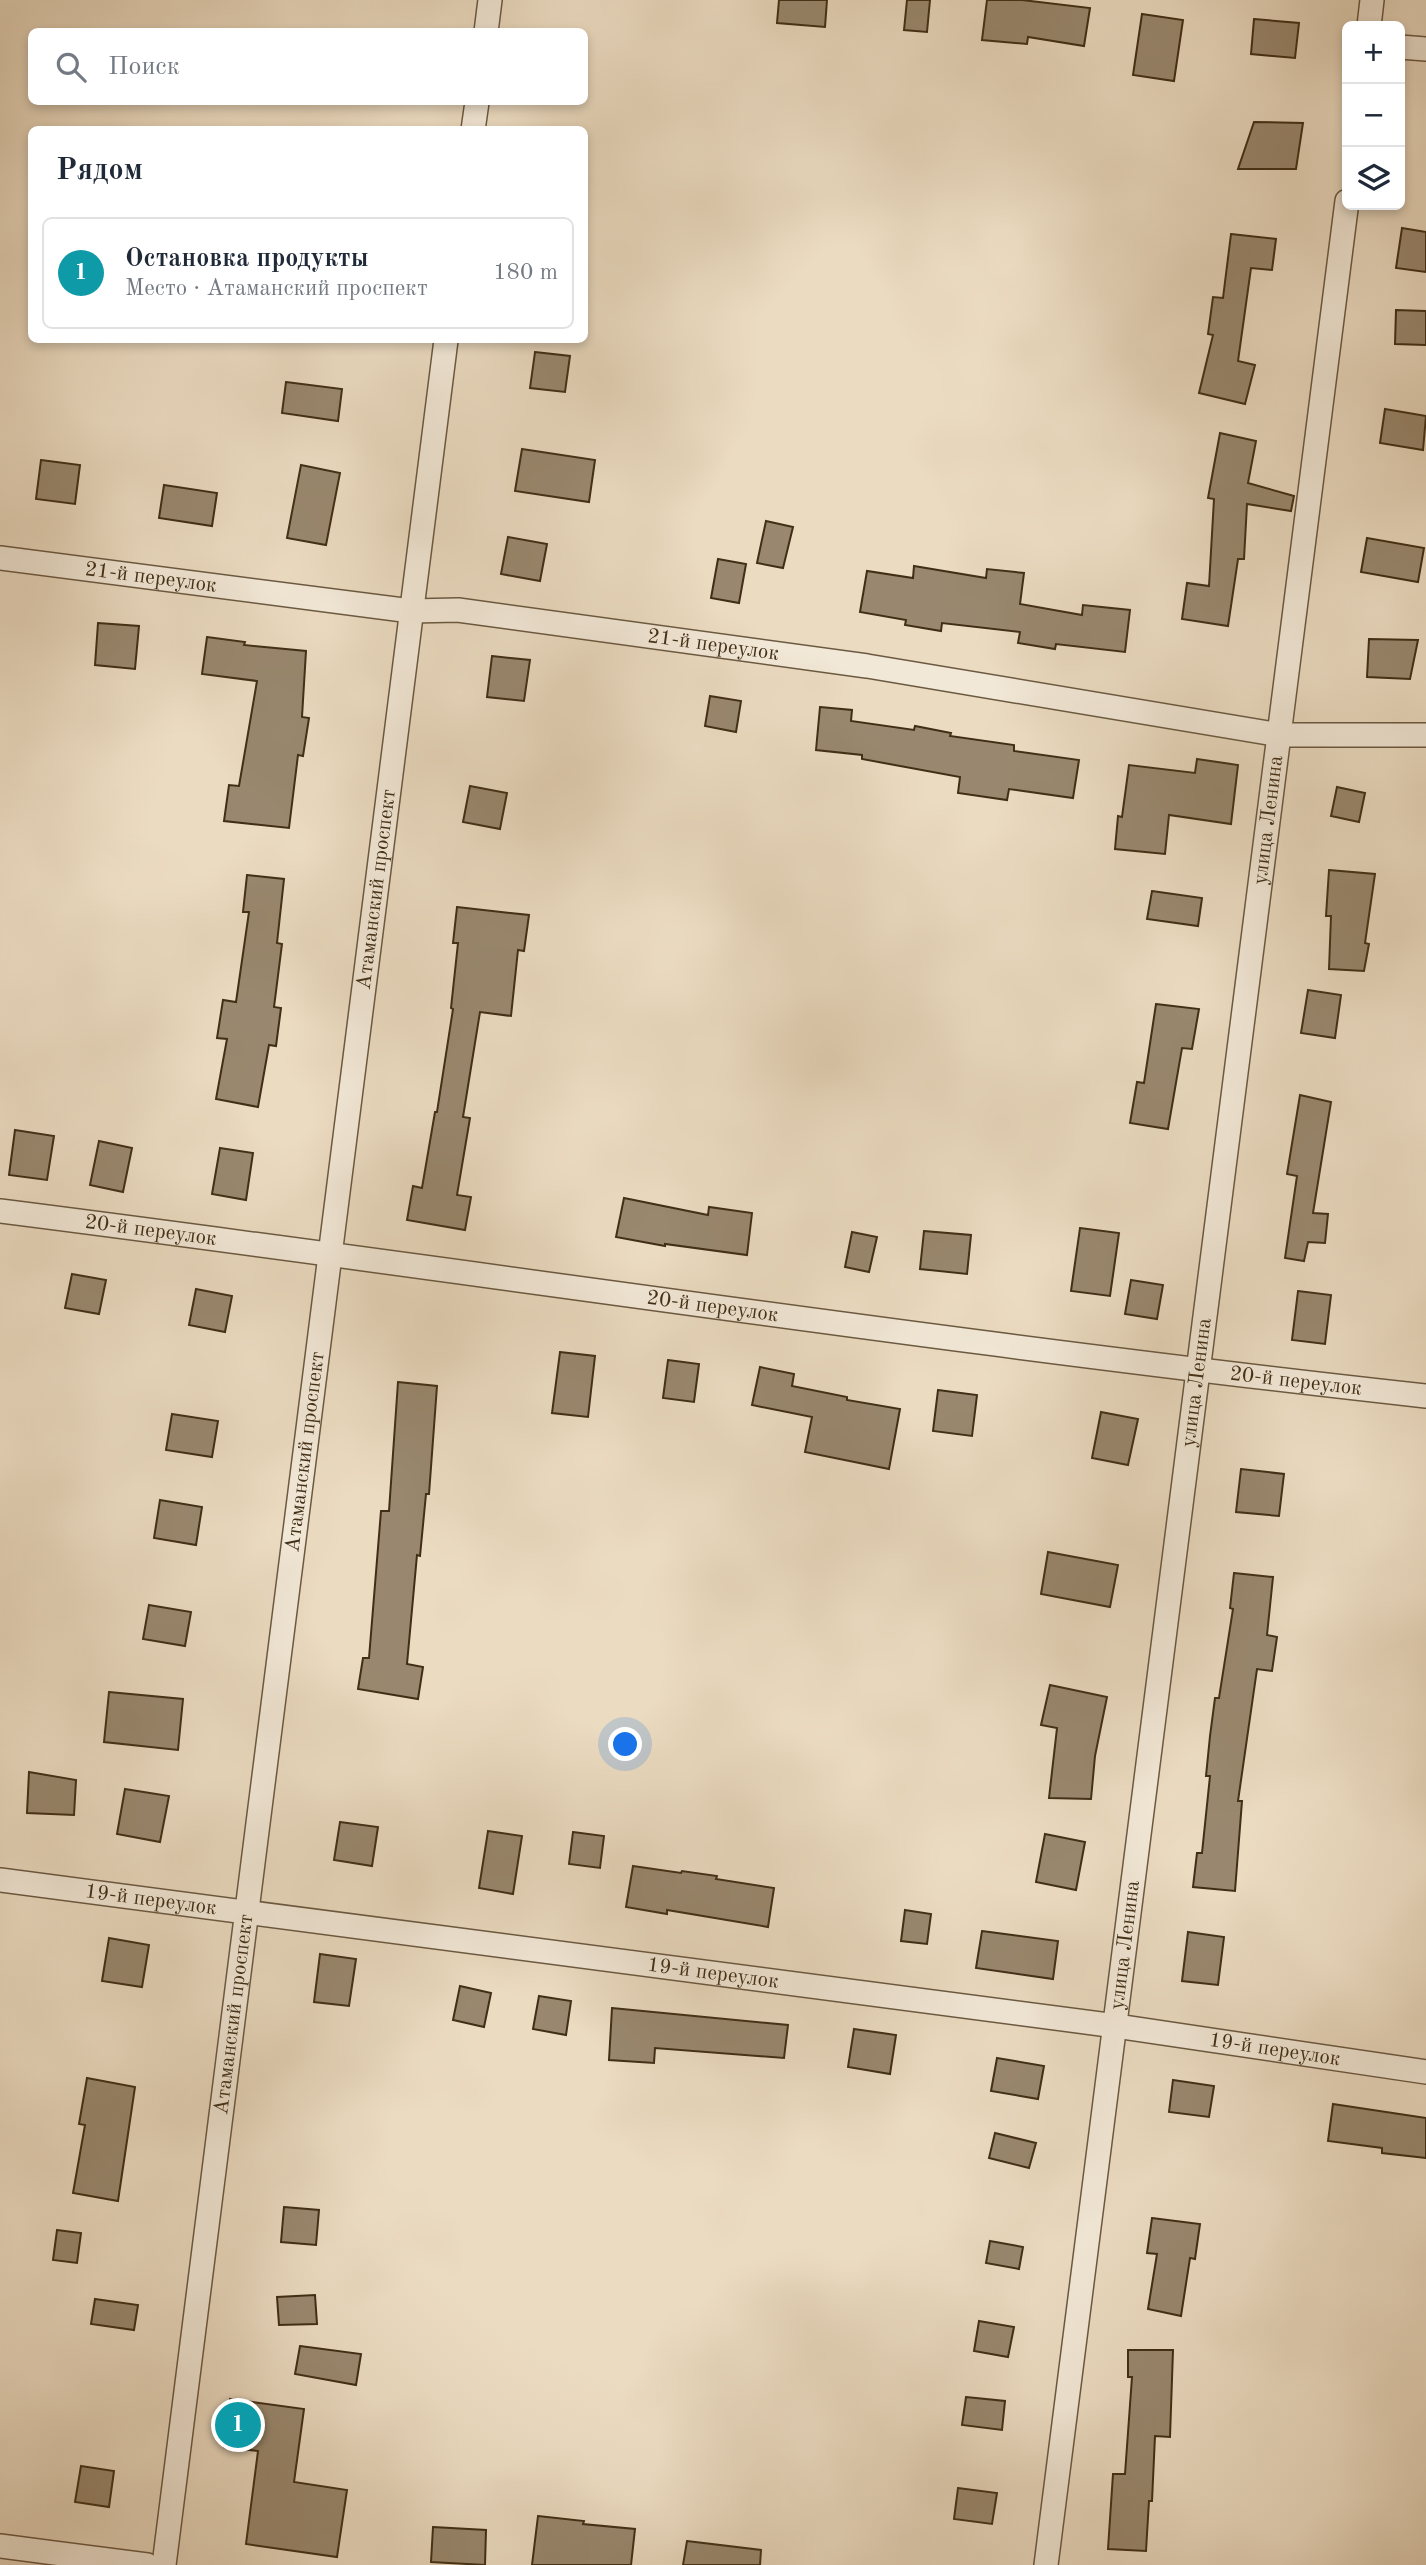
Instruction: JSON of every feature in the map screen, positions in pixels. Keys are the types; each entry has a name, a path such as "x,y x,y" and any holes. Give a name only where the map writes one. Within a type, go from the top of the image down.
{"street":[{"path":"486,28 490,0"},
{"path":"1370,21 1372,0"},
{"path":"1405,47 1426,49"},
{"path":"474,126 477,105"},
{"name":"улица Ленина","path":"1046,2565 1346,210"},
{"name":"Атаманский проспект","path":"164,2565 446,343"},
{"name":"21-й переулок","path":"0,558 411,611 458,610 867,666 1280,735 1426,735"},
{"name":"20-й переулок","path":"0,1211 1198,1371 1426,1396"},
{"name":"19-й переулок","path":"0,1880 1116,2026 1426,2072"},
{"path":"0,2546 147,2565"}],"building":[{"path":"779,0 827,0 825,27 777,23"},
{"path":"907,0 930,0 927,32 904,30"},
{"path":"987,0 1022,0 1090,8 1084,46 1028,37 1027,44 982,40"},
{"path":"1142,14 1183,20 1174,81 1133,75"},
{"path":"1254,19 1299,23 1295,58 1251,54"},
{"path":"1254,122 1303,123 1296,169 1238,169"},
{"path":"1402,228 1426,232 1426,272 1396,268"},
{"path":"1231,234 1276,239 1272,270 1251,268 1238,361 1255,365 1245,404 1199,393 1213,335 1208,334 1213,297 1223,298"},
{"path":"1396,310 1426,311 1426,345 1395,344"},
{"path":"535,352 570,356 565,392 530,388"},
{"path":"286,382 342,389 338,421 282,413"},
{"path":"1385,409 1426,416 1423,450 1380,443"},
{"path":"1220,433 1256,441 1248,483 1294,496 1291,511 1247,504 1244,559 1238,559 1228,626 1182,619 1187,583 1209,586 1214,499 1208,498"},
{"path":"522,449 595,460 589,502 515,491"},
{"path":"41,460 80,465 75,504 36,499"},
{"path":"301,465 340,473 326,545 287,538"},
{"path":"164,485 217,493 212,526 159,518"},
{"path":"766,521 793,527 783,568 757,563"},
{"path":"508,537 547,544 540,581 501,574"},
{"path":"1367,538 1424,548 1418,582 1361,572"},
{"path":"718,559 746,564 739,603 711,598"},
{"path":"914,566 986,578 987,569 1024,573 1020,604 1082,615 1083,605 1130,610 1125,652 1056,644 1055,649 1018,643 1020,632 942,623 941,631 905,625 906,620 860,612 867,571 913,578"},
{"path":"98,623 139,626 135,669 95,665"},
{"path":"207,637 245,642 244,645 306,651 302,717 309,718 303,756 298,755 289,828 224,821 229,785 239,786 257,681 202,674"},
{"path":"1369,639 1418,640 1410,679 1367,677"},
{"path":"492,656 530,660 524,701 487,697"},
{"path":"710,696 741,701 736,732 705,726"},
{"path":"820,707 852,710 851,721 914,730 915,726 951,733 950,736 1014,745 1014,751 1079,760 1073,798 1009,789 1007,800 958,793 960,777 862,759 862,755 816,750"},
{"path":"1197,759 1238,765 1231,824 1169,815 1165,854 1115,849 1118,816 1122,817 1129,765 1195,773"},
{"path":"470,786 507,793 500,829 463,822"},
{"path":"1337,787 1365,793 1359,822 1331,816"},
{"path":"1329,870 1375,874 1365,943 1369,944 1364,971 1329,969 1331,916 1326,916"},
{"path":"247,875 284,879 277,943 282,944 274,1007 281,1008 276,1046 269,1045 258,1107 216,1099 227,1039 217,1038 223,1000 236,1002 249,912 243,912"},
{"path":"1152,891 1202,898 1198,926 1147,919"},
{"path":"457,907 529,915 524,951 518,950 511,1016 480,1012 463,1117 470,1118 457,1195 471,1197 465,1230 407,1220 413,1186 422,1188 437,1112 453,1009 458,943 453,943"},
{"path":"1308,990 1341,995 1335,1038 1301,1033"},
{"path":"1156,1004 1199,1009 1192,1049 1182,1048 1168,1129 1130,1123 1137,1082 1144,1083"},
{"path":"1300,1095 1331,1102 1313,1213 1328,1214 1325,1243 1308,1242 1304,1261 1285,1258 1297,1176 1287,1174"},
{"path":"15,1130 54,1136 47,1180 9,1175"},
{"path":"99,1141 132,1148 123,1192 90,1185"},
{"path":"220,1148 253,1153 246,1200 212,1194"},
{"path":"624,1198 708,1215 709,1207 752,1213 747,1255 665,1246 616,1237"},
{"path":"1080,1228 1119,1233 1110,1296 1071,1291"},
{"path":"924,1231 971,1235 967,1274 920,1269"},
{"path":"852,1232 877,1237 869,1272 845,1267"},
{"path":"72,1274 106,1280 99,1314 65,1308"},
{"path":"1131,1280 1163,1285 1157,1319 1125,1314"},
{"path":"196,1289 232,1296 225,1332 189,1325"},
{"path":"1298,1291 1331,1295 1325,1344 1292,1340"},
{"path":"560,1352 595,1356 588,1417 552,1413"},
{"path":"668,1360 699,1364 694,1402 663,1398"},
{"path":"760,1367 794,1374 792,1386 847,1397 847,1400 900,1409 889,1469 805,1452 812,1417 752,1405"},
{"path":"398,1382 437,1386 429,1494 426,1494 420,1556 417,1555 407,1664 423,1667 418,1699 358,1689 363,1658 369,1658 381,1511 389,1511"},
{"path":"938,1390 977,1395 972,1436 933,1431"},
{"path":"1101,1412 1138,1419 1128,1465 1092,1458"},
{"path":"172,1414 218,1421 212,1457 166,1450"},
{"path":"1241,1469 1284,1474 1279,1516 1236,1512"},
{"path":"160,1500 202,1507 196,1545 154,1538"},
{"path":"1048,1552 1118,1565 1110,1607 1041,1594"},
{"path":"1234,1573 1273,1577 1267,1635 1277,1637 1272,1671 1257,1669 1238,1801 1242,1801 1235,1891 1193,1887 1197,1853 1202,1853 1210,1776 1206,1776 1210,1736 1233,1609 1230,1608"},
{"path":"149,1605 191,1612 185,1646 143,1639"},
{"path":"1050,1685 1107,1697 1095,1756 1091,1799 1049,1798 1057,1728 1041,1725"},
{"path":"109,1692 183,1699 178,1750 104,1742"},
{"path":"29,1772 76,1780 74,1815 27,1813"},
{"path":"125,1789 169,1796 160,1842 117,1834"},
{"path":"340,1822 378,1827 372,1866 334,1860"},
{"path":"488,1831 522,1836 513,1894 479,1888"},
{"path":"573,1832 604,1836 600,1868 569,1864"},
{"path":"1045,1834 1085,1842 1076,1890 1036,1882"},
{"path":"633,1866 717,1876 716,1879 774,1888 768,1927 667,1910 667,1914 626,1907"},
{"path":"905,1910 931,1914 927,1944 901,1941"},
{"path":"982,1931 1058,1941 1053,1979 976,1968"},
{"path":"1188,1932 1224,1937 1218,1985 1182,1981"},
{"path":"109,1938 149,1945 142,1987 102,1981"},
{"path":"320,1954 356,1959 349,2006 314,2002"},
{"path":"460,1986 491,1993 484,2027 453,2020"},
{"path":"539,1996 571,2001 566,2035 533,2029"},
{"path":"612,2008 788,2025 784,2058 655,2048 654,2063 609,2060"},
{"path":"854,2029 896,2035 890,2074 848,2067"},
{"path":"997,2058 1044,2066 1038,2099 991,2091"},
{"path":"87,2078 135,2087 118,2201 73,2193 85,2125 79,2124"},
{"path":"1173,2080 1214,2086 1209,2117 1169,2112"},
{"path":"1333,2104 1426,2118 1426,2158 1382,2153 1382,2148 1328,2141"},
{"path":"995,2133 1036,2143 1029,2168 989,2158"},
{"path":"284,2207 319,2210 316,2245 281,2242"},
{"path":"1152,2218 1200,2224 1195,2259 1190,2258 1181,2316 1148,2309 1157,2254 1147,2253"},
{"path":"57,2230 81,2233 77,2263 53,2260"},
{"path":"990,2241 1023,2247 1019,2269 986,2263"},
{"path":"315,2295 317,2324 279,2325 277,2297"},
{"path":"95,2299 138,2305 134,2330 91,2324"},
{"path":"979,2321 1014,2327 1008,2357 974,2351"},
{"path":"300,2346 361,2354 356,2385 295,2374"},
{"path":"1128,2350 1173,2350 1170,2437 1155,2436 1146,2551 1108,2549 1113,2474 1125,2474 1132,2377 1128,2377"},
{"path":"966,2397 1005,2401 1002,2430 962,2425"},
{"path":"230,2399 304,2409 294,2482 347,2490 337,2557 246,2544 258,2451 224,2447"},
{"path":"81,2466 114,2471 109,2507 75,2502"},
{"path":"958,2488 997,2493 992,2524 954,2519"},
{"path":"538,2516 635,2529 631,2565 532,2565"},
{"path":"433,2527 486,2530 485,2565 431,2562"},
{"path":"687,2541 761,2550 760,2565 683,2565"}],"place":[{"name":"Остановка продукты","path":"238,2425"}]}
